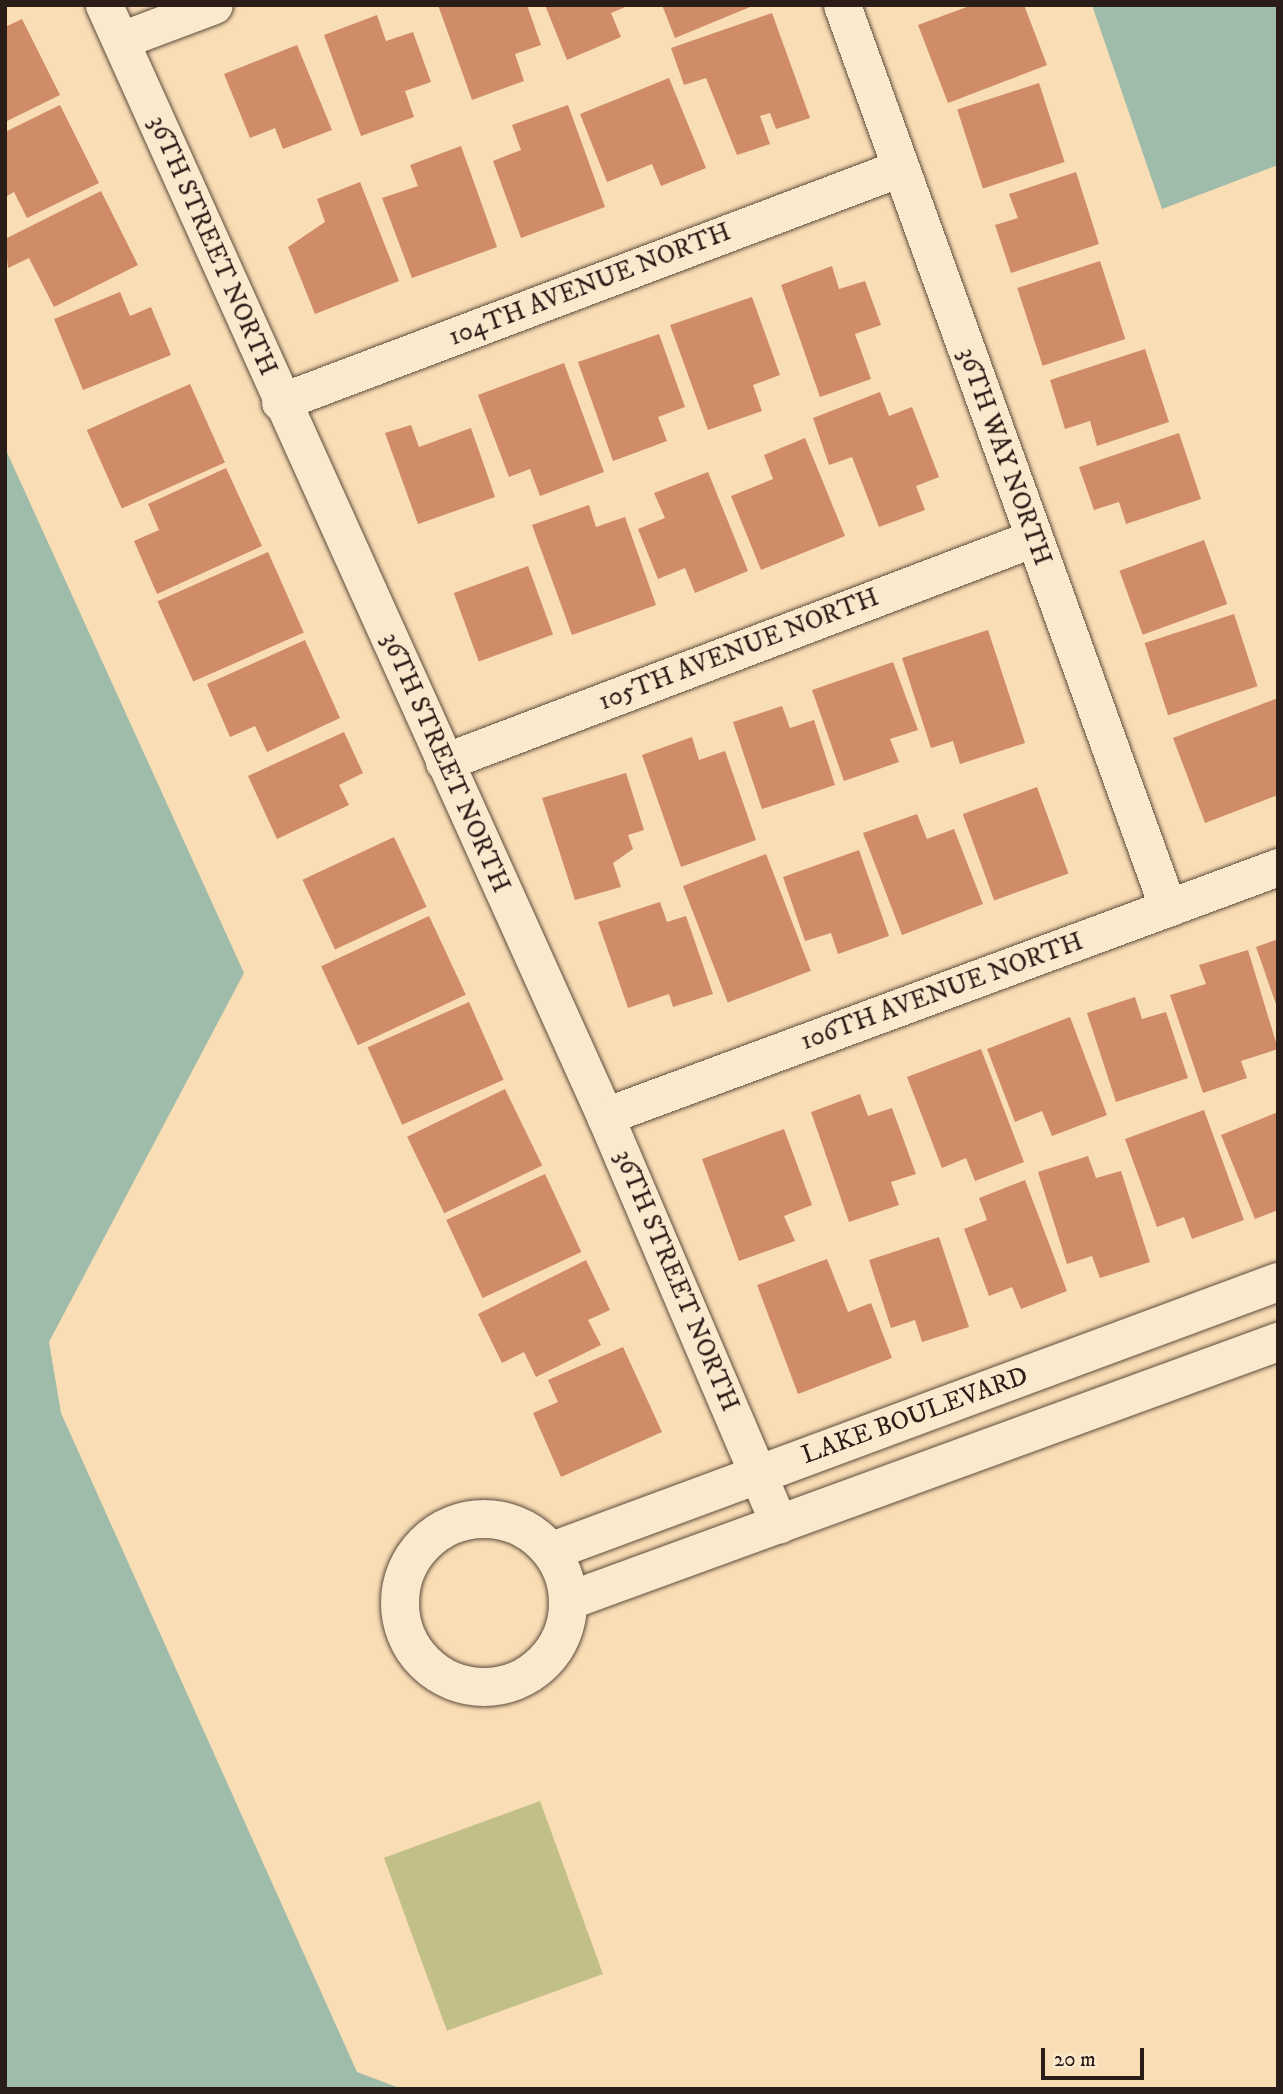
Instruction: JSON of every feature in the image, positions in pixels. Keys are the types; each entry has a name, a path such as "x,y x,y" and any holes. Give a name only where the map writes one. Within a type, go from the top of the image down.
{"street":[{"name":"36TH STREET NORTH","path":"104,5 280,402 605,1116 779,1524"},
{"path":"121,40 214,5"},
{"name":"36TH WAY NORTH","path":"842,5 1168,908"},
{"name":"104TH AVENUE NORTH","path":"280,402 900,168"},
{"name":"105TH AVENUE NORTH","path":"443,762 1034,538"},
{"name":"106TH AVENUE NORTH","path":"605,1116 1278,867"},
{"name":"LAKE BOULEVARD","path":"552,1551 1278,1282"},
{"name":"LAKE BOULEVARD","path":"571,1600 1278,1342"},
{"path":"502,1520 552,1551 571,1600 554,1648 536,1669 510,1683 481,1688 454,1682 433,1672 411,1648 403,1584 414,1554 442,1531 502,1520"}],"shaded area":[{"path":"1092,5 1278,5 1278,165 1162,209"},
{"path":"5,448 244,973 49,1342 61,1413 357,2072 402,2089 5,2089"},
{"path":"540,1801 603,1974 447,2031 384,1858"}],"building":[{"path":"438,5 527,5 541,45 515,54 524,81 472,100"},
{"path":"545,5 630,5 611,13 621,37 567,60"},
{"path":"662,5 749,5 750,7 675,38"},
{"path":"972,5 1024,5 1047,65 948,103 918,25"},
{"path":"772,13 810,118 776,129 770,113 760,116 770,144 737,155 706,78 684,85 671,48"},
{"path":"377,15 386,41 413,32 431,82 405,91 414,117 361,136 324,35"},
{"path":"22,19 60,95 5,122 5,27"},
{"path":"297,45 332,130 283,149 275,128 250,138 224,74"},
{"path":"669,78 706,168 661,186 652,164 607,182 580,114"},
{"path":"1039,83 1065,162 983,189 957,110"},
{"path":"60,105 99,183 27,218 14,192 5,197 5,132"},
{"path":"568,105 605,207 521,238 493,161 521,150 512,125"},
{"path":"461,146 497,247 412,278 382,198 418,186 410,165"},
{"path":"1076,172 1099,244 1011,273 995,225 1018,218 1009,194"},
{"path":"360,182 399,281 315,314 288,247 325,222 317,199"},
{"path":"101,191 138,265 54,307 29,258 8,268 5,239"},
{"path":"1100,261 1125,339 1043,366 1017,288"},
{"path":"832,266 839,289 865,281 881,325 855,334 871,379 820,397 781,285"},
{"path":"120,292 130,316 151,307 171,355 83,390 54,319"},
{"path":"752,297 780,375 753,385 762,411 708,430 670,325"},
{"path":"659,334 685,407 658,417 667,441 613,461 578,362"},
{"path":"1145,349 1169,422 1097,446 1090,421 1065,429 1050,380"},
{"path":"564,363 604,472 540,496 530,469 509,477 478,395"},
{"path":"190,384 225,463 122,509 87,430"},
{"path":"880,392 889,416 912,407 939,477 916,486 925,510 879,527 852,457 829,465 813,418"},
{"path":"411,425 419,447 471,428 495,497 418,524 385,433"},
{"path":"1179,433 1201,499 1126,524 1119,502 1094,510 1079,467"},
{"path":"805,438 845,536 761,570 731,496 773,479 764,455"},
{"path":"226,468 262,546 157,594 134,541 159,530 148,504"},
{"path":"708,472 748,571 695,593 685,568 658,579 638,529 665,518 654,493"},
{"path":"589,505 596,527 625,517 656,605 572,635 532,525"},
{"path":"1204,540 1227,604 1143,635 1119,571"},
{"path":"268,552 304,632 193,682 157,601"},
{"path":"528,566 553,635 479,662 454,593"},
{"path":"1234,614 1257,686 1168,715 1145,643"},
{"path":"988,630 1025,743 960,764 953,741 931,748 902,658"},
{"path":"305,640 340,718 267,752 255,726 230,737 207,684"},
{"path":"893,662 918,730 890,739 899,762 844,781 812,690"},
{"path":"1278,698 1278,795 1205,823 1173,738"},
{"path":"782,706 790,728 814,720 835,785 762,809 733,722"},
{"path":"344,732 363,773 339,785 349,805 277,839 248,776"},
{"path":"692,737 699,760 725,751 756,840 681,867 642,755"},
{"path":"626,773 644,830 628,835 633,849 613,863 621,887 575,900 542,798"},
{"path":"1037,787 1068,873 994,900 963,814"},
{"path":"917,814 927,839 954,829 983,904 902,935 863,833"},
{"path":"394,837 427,907 335,949 302,880"},
{"path":"859,850 889,936 838,954 831,933 805,941 783,877"},
{"path":"766,854 811,971 728,1003 683,886"},
{"path":"660,902 667,922 686,916 713,994 673,1007 669,994 628,1008 598,922"},
{"path":"429,916 466,995 358,1045 321,966"},
{"path":"1278,939 1278,1007 1277,1007 1256,947"},
{"path":"1248,950 1278,1049 1241,1061 1247,1078 1203,1093 1170,995 1206,984 1199,965"},
{"path":"1135,997 1142,1019 1166,1012 1188,1078 1116,1102 1087,1013"},
{"path":"469,1002 504,1080 402,1125 368,1047"},
{"path":"1070,1017 1107,1115 1052,1136 1042,1111 1015,1122 987,1049"},
{"path":"981,1049 1024,1162 975,1181 966,1158 942,1168 907,1077"},
{"path":"505,1089 542,1165 444,1213 407,1137"},
{"path":"860,1094 868,1116 892,1108 916,1174 891,1182 899,1205 849,1222 811,1112"},
{"path":"1204,1110 1244,1220 1192,1239 1184,1217 1157,1227 1125,1139"},
{"path":"1278,1112 1278,1210 1255,1219 1221,1135"},
{"path":"784,1129 812,1205 784,1216 795,1241 739,1261 702,1159"},
{"path":"1088,1156 1096,1178 1121,1171 1150,1262 1100,1278 1092,1256 1067,1264 1038,1172"},
{"path":"545,1174 581,1252 483,1298 446,1220"},
{"path":"1025,1180 1067,1291 1021,1309 1012,1287 989,1296 964,1229 987,1220 979,1198"},
{"path":"939,1237 969,1327 922,1342 915,1320 891,1328 869,1260"},
{"path":"827,1259 848,1312 871,1303 892,1358 798,1394 757,1285"},
{"path":"586,1260 610,1310 588,1320 601,1345 536,1377 524,1352 502,1363 478,1314"},
{"path":"623,1347 662,1432 561,1477 533,1413 558,1402 548,1380"}]}
